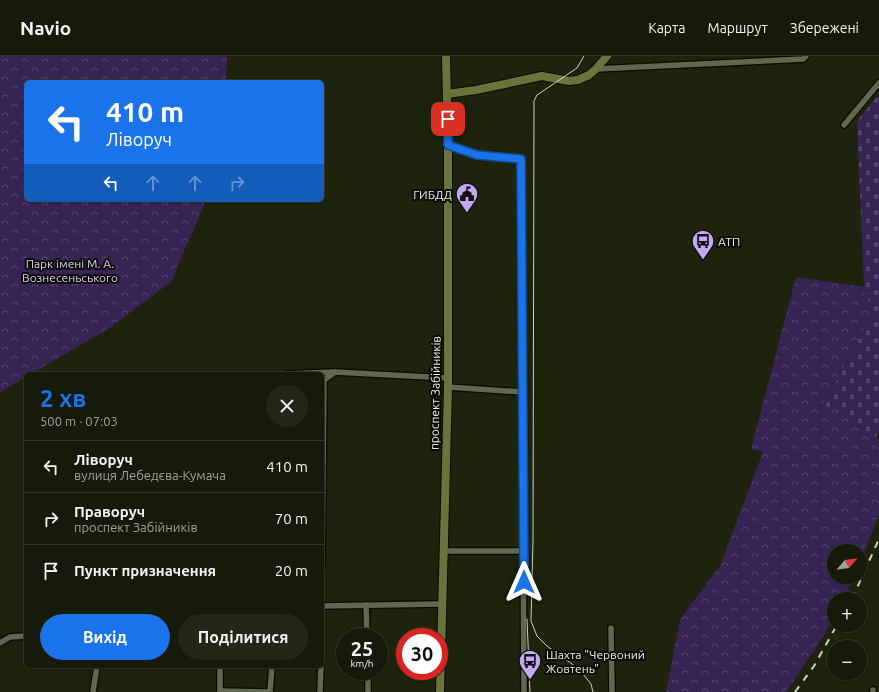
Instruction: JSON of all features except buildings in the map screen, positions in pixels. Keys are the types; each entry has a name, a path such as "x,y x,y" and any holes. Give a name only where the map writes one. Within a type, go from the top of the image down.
{"main road":[{"name":"проспект Забійників","path":"440,692 441,604 448,387 448,145 446,56"},
{"path":"447,94 476,90 542,76 569,81 589,75 607,56"}],"street":[{"path":"596,68 803,59 806,56"},
{"path":"844,125 879,83"},
{"path":"448,145 477,155 521,159 524,692"},
{"path":"324,372 448,378"},
{"path":"324,380 335,372"},
{"path":"448,387 523,392"},
{"path":"443,551 524,551"},
{"path":"324,606 441,604"},
{"path":"366,605 367,628"},
{"path":"611,628 612,692"},
{"path":"0,643 10,637 24,636"},
{"path":"93,692 97,668"},
{"path":"220,668 220,691 274,692"},
{"path":"270,692 272,668"},
{"path":"320,692 321,668"},
{"path":"368,680 368,692"}],"green space":[{"name":"Парк імені М. А. Вознесеньського","path":"0,56 227,56 226,80 24,80 24,202 205,202 171,282 108,329 34,372 24,372 24,378 0,392"},
{"path":"879,94 879,432 876,437 824,404 873,313 864,287 857,121"},
{"path":"796,277 864,287 873,313 824,403 879,439 879,515 867,545 867,544 827,544 827,584 850,584 846,592 827,592 827,629 786,692 666,692 680,619 720,566 763,452 751,449"}],"tram line":[{"path":"584,56 577,68 537,95 534,101 533,540 531,621 537,636 547,646 579,669 591,684 593,692"},
{"path":"527,619 530,692"}],"railway":[{"path":"855,592 879,539"},
{"path":"795,692 814,666 833,632"}],"place":[{"name":"ГИБДД","path":"467,214"},
{"name":"АТП","path":"703,260"},
{"name":"Шахта \"Червоний Жовтень\"","path":"530,680"}],"route":[{"path":"448,119 448,145 477,155 521,159 524,582"}]}
